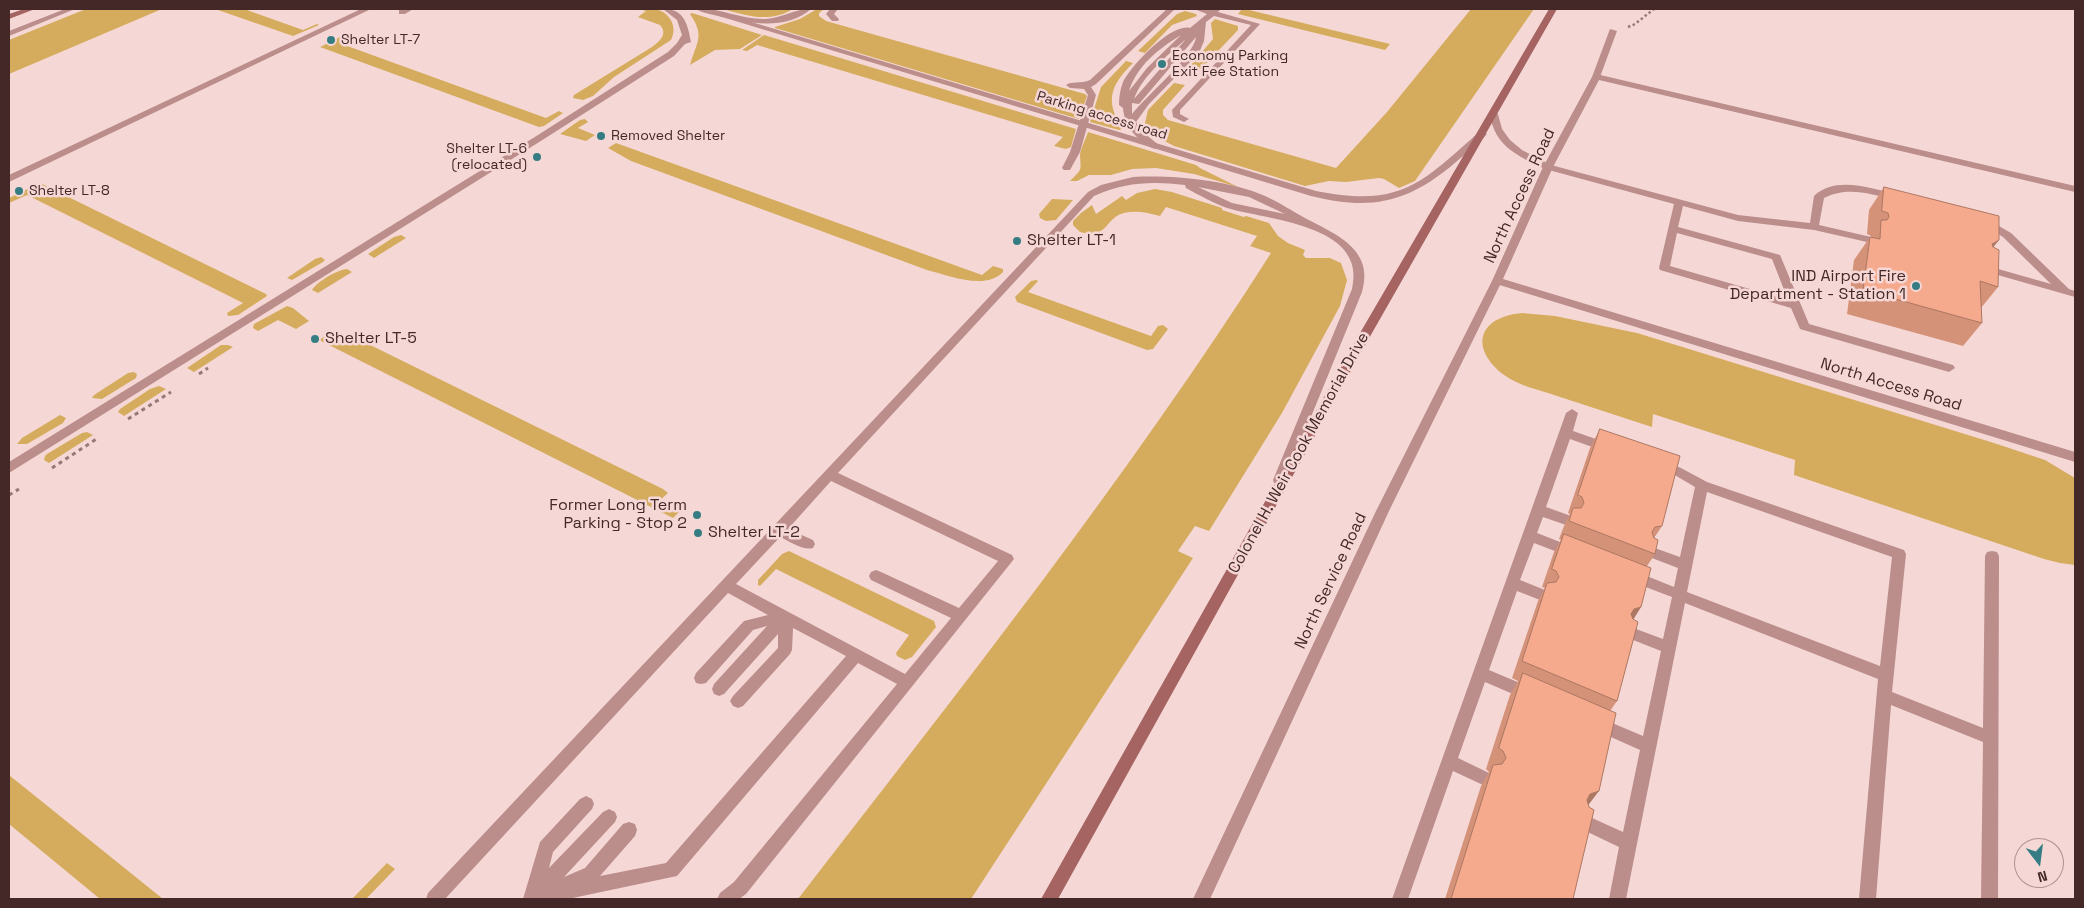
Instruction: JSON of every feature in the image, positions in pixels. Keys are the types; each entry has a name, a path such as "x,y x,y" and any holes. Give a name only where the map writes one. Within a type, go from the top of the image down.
{"street":[{"path":"9,17 31,9"},
{"path":"9,179 367,9"},
{"path":"9,468 534,141 615,88 644,77 678,57 686,47 686,28 676,14 667,9"},
{"path":"700,9 762,22 784,19 805,10"},
{"name":"Parking access road","path":"700,9 1314,194 1342,200 1368,201 1395,197 1416,188 1482,134"},
{"path":"834,9 830,14 835,19"},
{"path":"1070,85 1086,86 1093,82 1171,9"},
{"path":"1184,118 1176,115 1176,110 1256,24 1210,15 1198,9"},
{"name":"Colonel H. Weir Cook Memorial Drive","path":"1050,899 1366,333 1553,9"},
{"path":"9,33 70,10"},
{"path":"1132,121 1146,102 1196,51 1210,15"},
{"path":"1155,146 1140,135 1132,121 1127,107 1133,89 1162,58 1210,15"},
{"name":"North Access Road","path":"1613,31 1596,77 1548,167 1497,281 2075,457"},
{"path":"615,88 631,72 685,36"},
{"path":"1596,77 2075,189"},
{"path":"1067,168 1075,152 1092,96 1086,86"},
{"path":"1494,114 1497,129 1506,140 1520,152 1548,167 1738,218 1814,227 1866,240"},
{"path":"434,899 727,586 1080,203 1097,190 1148,178 1176,180 1240,191 1261,198 1303,221 1329,232 1348,249 1357,267 1359,286 1265,515"},
{"path":"1176,180 1228,205 1250,212 1303,221"},
{"path":"1814,227 1819,196 1831,189 1850,186 1904,200"},
{"path":"1679,202 1664,268 1796,306"},
{"path":"1974,217 1989,222 2007,235 2070,293"},
{"path":"1673,229 1776,257 1804,326 1949,368"},
{"path":"1981,268 2070,293"},
{"name":"North Service Road","path":"1201,899 1450,372 1497,281"},
{"path":"1400,899 1572,413"},
{"path":"1566,433 1621,452"},
{"path":"1649,461 1677,471 1702,485 1899,554 1884,696 1867,899"},
{"path":"726,899 740,888 1007,559 830,475"},
{"path":"1617,899 1702,485"},
{"path":"1538,510 1566,520"},
{"path":"778,530 808,544"},
{"path":"1529,535 1582,556"},
{"path":"1649,551 1685,565"},
{"path":"1990,899 1992,556"},
{"path":"1618,570 1886,675"},
{"path":"876,576 961,616"},
{"path":"1512,583 1540,594"},
{"path":"727,586 907,682"},
{"path":"700,678 749,625 786,616"},
{"path":"719,689 786,616"},
{"path":"738,701 785,650 786,616"},
{"path":"1628,632 1668,648"},
{"path":"533,899 671,870 856,655"},
{"path":"1480,673 1542,700"},
{"path":"1884,696 1991,738"},
{"path":"1586,719 1648,746"},
{"path":"1449,761 1483,778"},
{"path":"533,899 546,848 586,804"},
{"path":"533,899 609,817"},
{"path":"1580,821 1628,843"},
{"path":"533,899 591,874 629,830"}],"path":[{"path":"1613,31 1636,24 1654,9"},
{"path":"128,419 171,392"},
{"path":"52,468 98,438"},
{"path":"9,495 19,489"}],"shaded area":[{"path":"86,9 162,9 9,74 9,40"},
{"path":"215,9 244,9 303,30 317,24 319,25 293,36"},
{"path":"639,9 655,9 665,13 673,25 674,30 671,40 614,77 593,96 583,100 573,98 574,95 652,47 660,40 663,31 660,25 638,17 646,11"},
{"path":"723,9 793,9 776,16 758,17"},
{"path":"817,9 824,9 819,13 819,16 826,21 1085,94 1087,96 1079,119 775,28 800,19"},
{"path":"1242,9 1390,44 1385,50 1238,14"},
{"path":"1471,9 1534,9 1415,181 1399,188 1379,178 1346,182 1329,181 1305,186 1174,146 1151,134 1145,123 1148,110 1174,83 1185,85 1163,110 1163,115 1168,120 1336,168 1387,112"},
{"path":"1185,11 1197,16 1172,25 1145,53 1138,51 1177,14"},
{"path":"692,13 762,35 740,49 715,50 690,65 698,39 697,28 690,14"},
{"path":"1215,19 1238,26 1238,30 1201,69 1191,65 1213,39 1211,23"},
{"path":"346,34 351,36 339,43 546,118 559,111 563,113 544,126 539,127 320,47"},
{"path":"764,35 1076,129 1071,147 1066,149 1054,146 1063,137 757,45 747,51 742,50"},
{"path":"1126,61 1133,63 1119,79 1112,94 1113,110 1122,129 1119,130 1090,122 1101,87"},
{"path":"585,119 588,122 578,128 595,135 586,141 560,134 580,120"},
{"path":"1088,132 1196,165 1238,187 1194,174 1156,168 1132,169 1111,175 1089,175 1077,181 1070,181 1080,170 1080,153"},
{"path":"616,143 982,275 993,266 1003,269 1003,272 995,278 977,281 956,278 927,270 631,161 608,148"},
{"path":"40,183 267,296 238,315 228,316 227,313 243,303 27,195 9,203 9,198"},
{"path":"1155,189 1172,192 1222,208 1222,210 1269,223 1278,236 1288,243 1305,250 1303,255 1306,258 1330,258 1341,263 1347,280 1340,306 1282,413 1209,531 1195,526 1178,551 1193,558 971,899 798,899 1042,582 1159,420 1271,253 1250,246 1257,236 1166,207 1160,216 1138,212 1124,213 1113,219 1097,233 1080,232 1073,225 1073,221 1092,205 1096,214 1122,196 1126,200 1137,193"},
{"path":"1052,199 1073,200 1056,220 1046,221 1040,218 1039,214"},
{"path":"401,235 406,238 374,258 368,254 394,237"},
{"path":"321,257 325,260 323,262 292,280 287,278 315,259"},
{"path":"347,269 352,272 318,293 312,290 328,276"},
{"path":"1037,280 1028,292 1151,336 1158,326 1163,325 1168,329 1153,349 1147,350 1017,302 1015,297 1031,281"},
{"path":"287,306 293,308 309,321 296,329 278,320 258,331 253,328 254,324"},
{"path":"1522,313 1555,316 1637,333 2045,460 2075,478 2075,565 2044,559 1794,475 1795,460 1653,414 1652,427 1516,382 1504,375 1493,365 1483,345 1483,335 1488,327 1496,321 1507,316"},
{"path":"331,332 356,338 663,489 668,493 658,502 679,512 673,518 319,340"},
{"path":"221,345 233,347 194,372 187,368"},
{"path":"134,372 137,374 136,378 102,399 92,398 128,373"},
{"path":"159,386 166,389 124,416 118,412 150,389"},
{"path":"60,415 66,418 63,423 27,444 17,444 22,438"},
{"path":"87,432 93,435 49,463 44,460 47,454 82,433"},
{"path":"789,551 934,621 936,627 912,657 905,660 897,656 896,653 909,635 776,569 760,586 758,585 758,580 782,554"},
{"path":"9,775 163,899 100,899 9,824"},
{"path":"387,863 395,869 366,899 352,899"}],"building":[{"name":"IND Airport Fire Department - Station 1","path":"1884,187 1999,216 1999,240 1992,244 1993,247 1999,250 1998,287 1980,281 1982,323 1863,290 1870,237 1880,239 1881,220 1887,220 1889,217 1888,213 1882,211"},
{"path":"1600,429 1680,456 1662,526 1655,527 1652,532 1654,538 1658,540 1655,554 1569,521 1573,508 1581,508 1584,503 1582,497 1578,495"},
{"path":"1564,534 1651,568 1641,607 1634,609 1631,614 1633,619 1638,622 1617,701 1522,661 1547,583 1556,582 1559,577 1556,571 1552,569"},
{"path":"1523,673 1616,713 1599,791 1590,794 1587,800 1589,807 1594,810 1573,899 1451,899 1493,765 1502,764 1506,758 1503,751 1499,748"}],"place":[{"name":"Shelter LT-7","path":"331,40"},
{"name":"Economy Parking Exit Fee Station","path":"1162,64"},
{"name":"Removed Shelter","path":"601,136"},
{"name":"Shelter LT-6 (relocated)","path":"537,157"},
{"name":"Shelter LT-8","path":"19,191"},
{"name":"Shelter LT-1","path":"1017,241"},
{"name":"IND Airport Fire Department - Station 1","path":"1916,286"},
{"name":"Shelter LT-5","path":"315,339"},
{"name":"Former Long Term Parking - Stop 2","path":"697,515"},
{"name":"Shelter LT-2","path":"698,533"}]}
